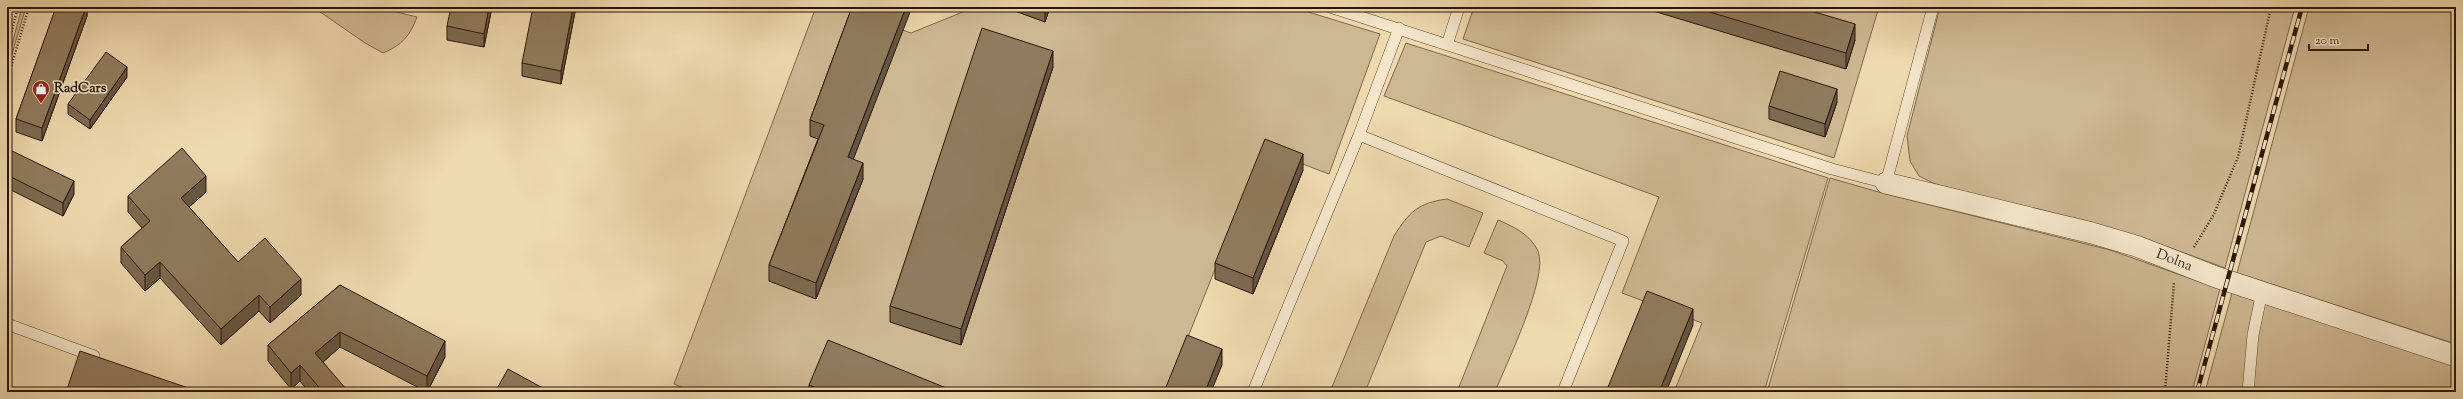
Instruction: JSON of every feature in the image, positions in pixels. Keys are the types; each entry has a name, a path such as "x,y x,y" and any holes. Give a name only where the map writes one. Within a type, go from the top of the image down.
{"street":[{"name":"Dolna","path":"1886,183 2092,233 2136,246 2184,265 2262,292 2456,356"}],"lane":[{"path":"1330,7 1399,28 1447,45 1832,169 1886,183 1933,7"},
{"path":"1447,45 1460,7"},
{"path":"1253,392 1359,135 1399,28"},
{"path":"1359,135 1623,241 1563,392"},
{"path":"2248,392 2253,335 2262,292"},
{"path":"7,324 36,336 103,359"}],"path":[{"path":"7,49 18,7"},
{"path":"7,80 29,7"},
{"path":"2165,392 2173,284 2212,216 2238,157 2271,7"}],"shaded area":[{"path":"22,7 26,7 9,64 7,63"},
{"path":"313,7 376,7 417,17 408,35 395,47 383,53 365,43"},
{"path":"816,7 839,7 911,33 975,7 1292,7 1380,34 1329,174 1263,149 1166,392 693,392 674,384"},
{"path":"1474,7 1879,7 1834,158 1463,39"},
{"path":"1940,7 2295,7 2225,268 2141,237 1978,196 1935,184 1919,176 1910,161 1907,136"},
{"path":"2309,7 2456,7 2456,344 2237,273"},
{"path":"1406,43 1828,178 1764,392 1674,392 1702,323 1622,293 1659,197 1384,96"},
{"path":"1830,178 1882,193 2110,250 2220,289 2192,392 1767,392"},
{"path":"1447,199 1483,213 1469,247 1441,236 1426,242 1365,392 1330,392 1394,236 1415,210 1429,203"},
{"path":"1498,220 1521,232 1535,245 1538,251 1540,263 1537,280 1525,321 1495,392 1457,392 1507,266 1503,261 1484,253"},
{"path":"2232,293 2456,366 2456,392 2205,392"}],"building":[{"path":"56,7 86,7 42,128 16,119"},
{"path":"451,7 489,7 484,34 447,26"},
{"path":"533,7 573,7 561,71 522,63"},
{"path":"852,7 906,7 848,157 863,163 816,283 769,265 824,125 810,120"},
{"path":"1030,7 1047,7 1045,12"},
{"path":"1693,7 1798,7 1855,24 1846,53"},
{"path":"982,28 1053,51 961,329 890,306"},
{"path":"106,52 127,67 90,120 68,104"},
{"path":"1780,71 1837,89 1825,124 1769,106"},
{"path":"1265,139 1303,154 1253,278 1215,263"},
{"path":"182,148 206,176 181,198 238,262 265,238 301,279 270,307 259,295 221,329 160,262 145,275 121,247 150,221 128,196"},
{"path":"8,149 74,181 63,203 7,175"},
{"path":"340,285 445,341 427,376 340,332 315,353 347,390 344,392 323,392 300,365 291,373 268,345"},
{"path":"1647,291 1693,309 1659,392 1606,392"},
{"path":"1187,335 1222,349 1205,392 1164,392"},
{"path":"828,340 956,392 826,392 809,385"},
{"path":"80,351 200,392 66,392"},
{"path":"508,369 550,392 495,392"}],"railway":[{"path":"2197,392 2302,7"}],"place":[{"name":"RadCars","path":"41,104"}]}
